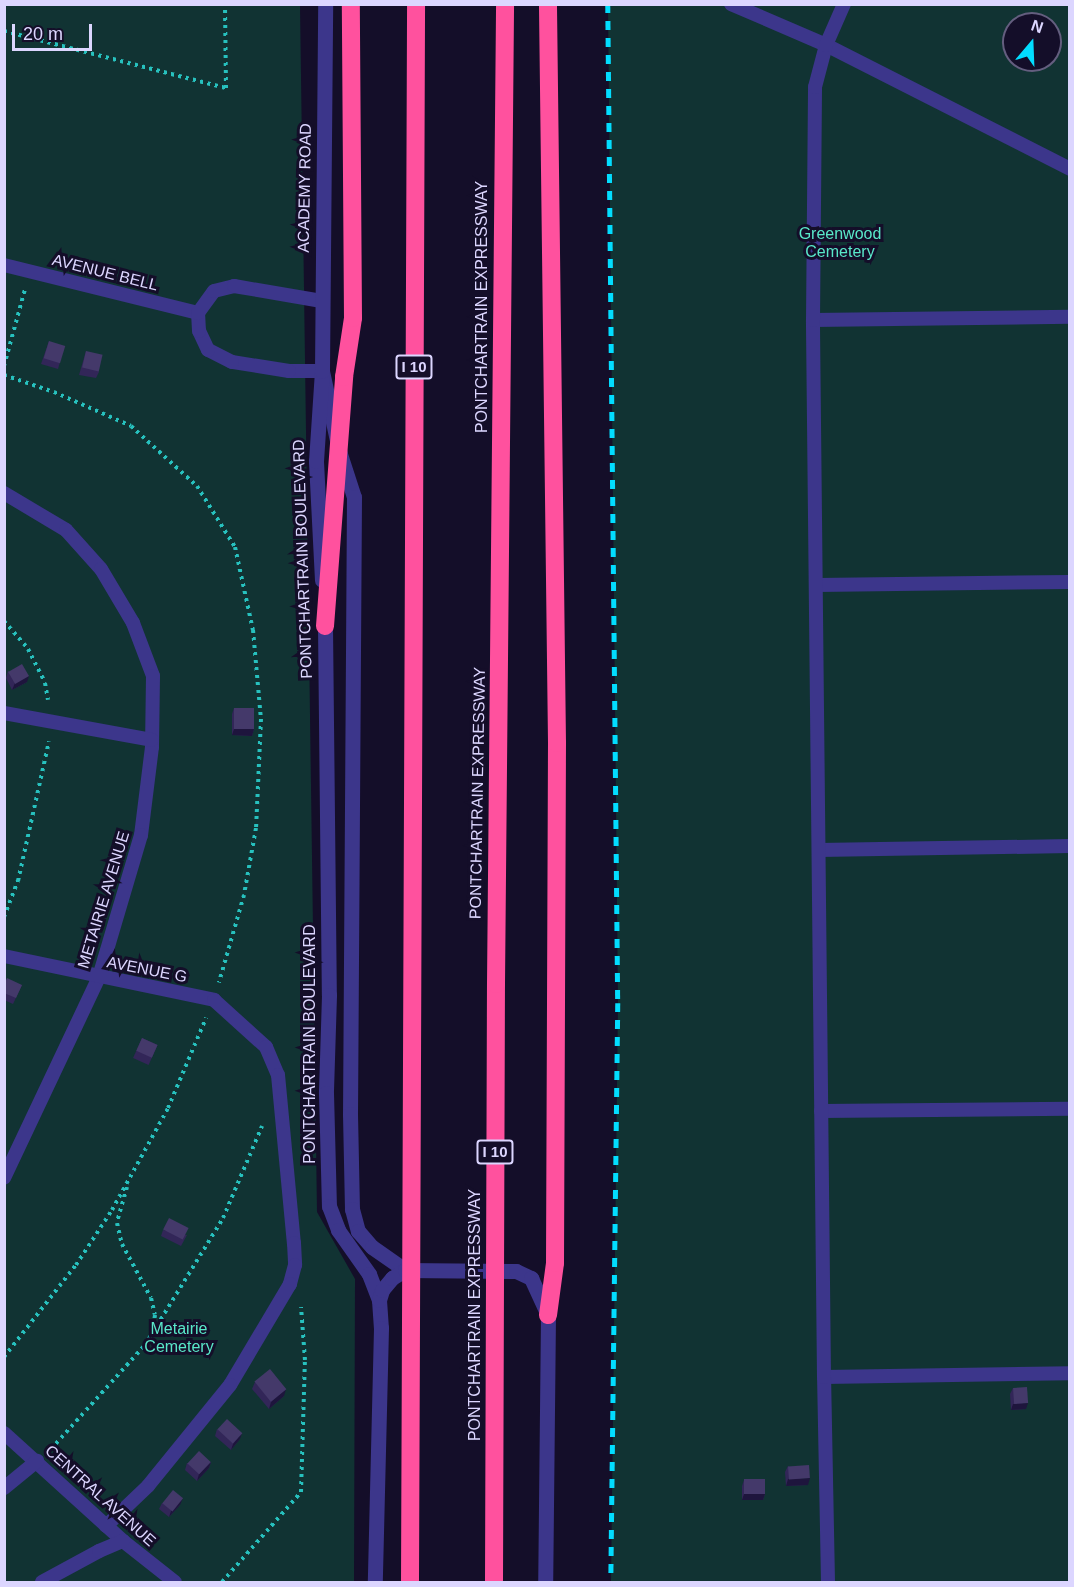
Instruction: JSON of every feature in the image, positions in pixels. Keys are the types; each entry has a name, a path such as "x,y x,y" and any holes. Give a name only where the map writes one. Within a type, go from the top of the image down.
{"highway":[{"path":"325,626 340,454 344,377 353,318 351,4"},
{"name":"I 10","path":"410,1582 416,4"},
{"name":"PONTCHARTRAIN EXPRESSWAY","path":"494,1582 498,722 505,4"},
{"path":"548,4 556,767 555,1263 548,1315"}],"street":[{"name":"ACADEMY ROAD","path":"322,371 325,4"},
{"path":"322,371 340,454 354,497 350,1114 352,1209 358,1231 372,1247 405,1270"},
{"name":"PONTCHARTRAIN BOULEVARD","path":"322,371 316,461 325,626 329,994 326,1093 329,1206 338,1230 369,1274 379,1300 381,1328 375,1582"},
{"path":"379,1300 382,1290 392,1278 405,1270 516,1271 531,1278 548,1315 545,1582"}],"lane":[{"path":"731,4 826,45 1070,169"},
{"path":"828,1582 813,320 815,87 826,45 844,4"},
{"name":"AVENUE BELL","path":"4,265 198,313"},
{"path":"322,301 234,286 214,291 198,313 199,331 208,350 232,362 289,371 322,371"},
{"path":"813,320 1070,317"},
{"name":"METAIRIE AVENUE","path":"4,493 17,498 66,530 101,569 133,623 153,676 152,740 141,836 99,977 4,1178"},
{"path":"817,585 1070,582"},
{"path":"4,713 152,740"},
{"path":"819,850 1070,846"},
{"name":"AVENUE G","path":"4,956 214,1000"},
{"path":"106,1526 148,1486 230,1385 290,1284 295,1265 280,1084 266,1047 214,1000"},
{"path":"821,1111 1070,1109"},
{"path":"824,1377 1070,1373"},
{"name":"CENTRAL AVENUE","path":"4,1433 123,1541 174,1582"},
{"path":"4,1488 37,1461"},
{"path":"42,1582 99,1551 123,1541"}],"path":[{"path":"4,31 226,87 225,4"},
{"path":"4,366 30,271"},
{"path":"4,375 54,392 131,426 197,486 235,547 253,630 261,719 256,828 244,895 214,1000 168,1108 136,1167 76,1265 4,1357"},
{"path":"4,621 28,649 45,682 50,707 49,739 33,822 18,881 4,917"},
{"path":"37,1461 61,1440 145,1345 223,1218 280,1084"},
{"path":"136,1167 121,1202 117,1222 122,1244 151,1298 155,1315 152,1332"},
{"path":"222,1582 301,1492 305,1360 300,1305"}],"green space":[{"name":"Metairie Cemetery","path":"5,5 300,5 317,1212 355,1279 354,1582 5,1582"},
{"name":"Greenwood Cemetery","path":"608,5 1069,5 1069,1582 611,1582 618,1003"}],"building":[{"path":"49,341 65,346 60,363 44,358"},
{"path":"86,351 103,355 99,371 82,368"},
{"path":"22,664 29,676 15,684 8,672"},
{"path":"234,708 254,708 254,729 234,729"},
{"path":"7,978 22,985 16,998 4,993"},
{"path":"142,1038 158,1045 152,1058 136,1051"},
{"path":"169,1218 189,1228 183,1240 163,1230"},
{"path":"270,1369 286,1389 271,1402 254,1382"},
{"path":"1027,1387 1028,1403 1014,1404 1013,1388"},
{"path":"227,1419 242,1433 233,1444 217,1429"},
{"path":"199,1451 211,1462 199,1474 187,1463"},
{"path":"809,1465 810,1478 789,1479 788,1466"},
{"path":"744,1479 765,1479 765,1494 744,1494"},
{"path":"173,1490 183,1498 172,1511 162,1503"}],"railway":[{"path":"608,4 618,1003 611,1582"}]}
